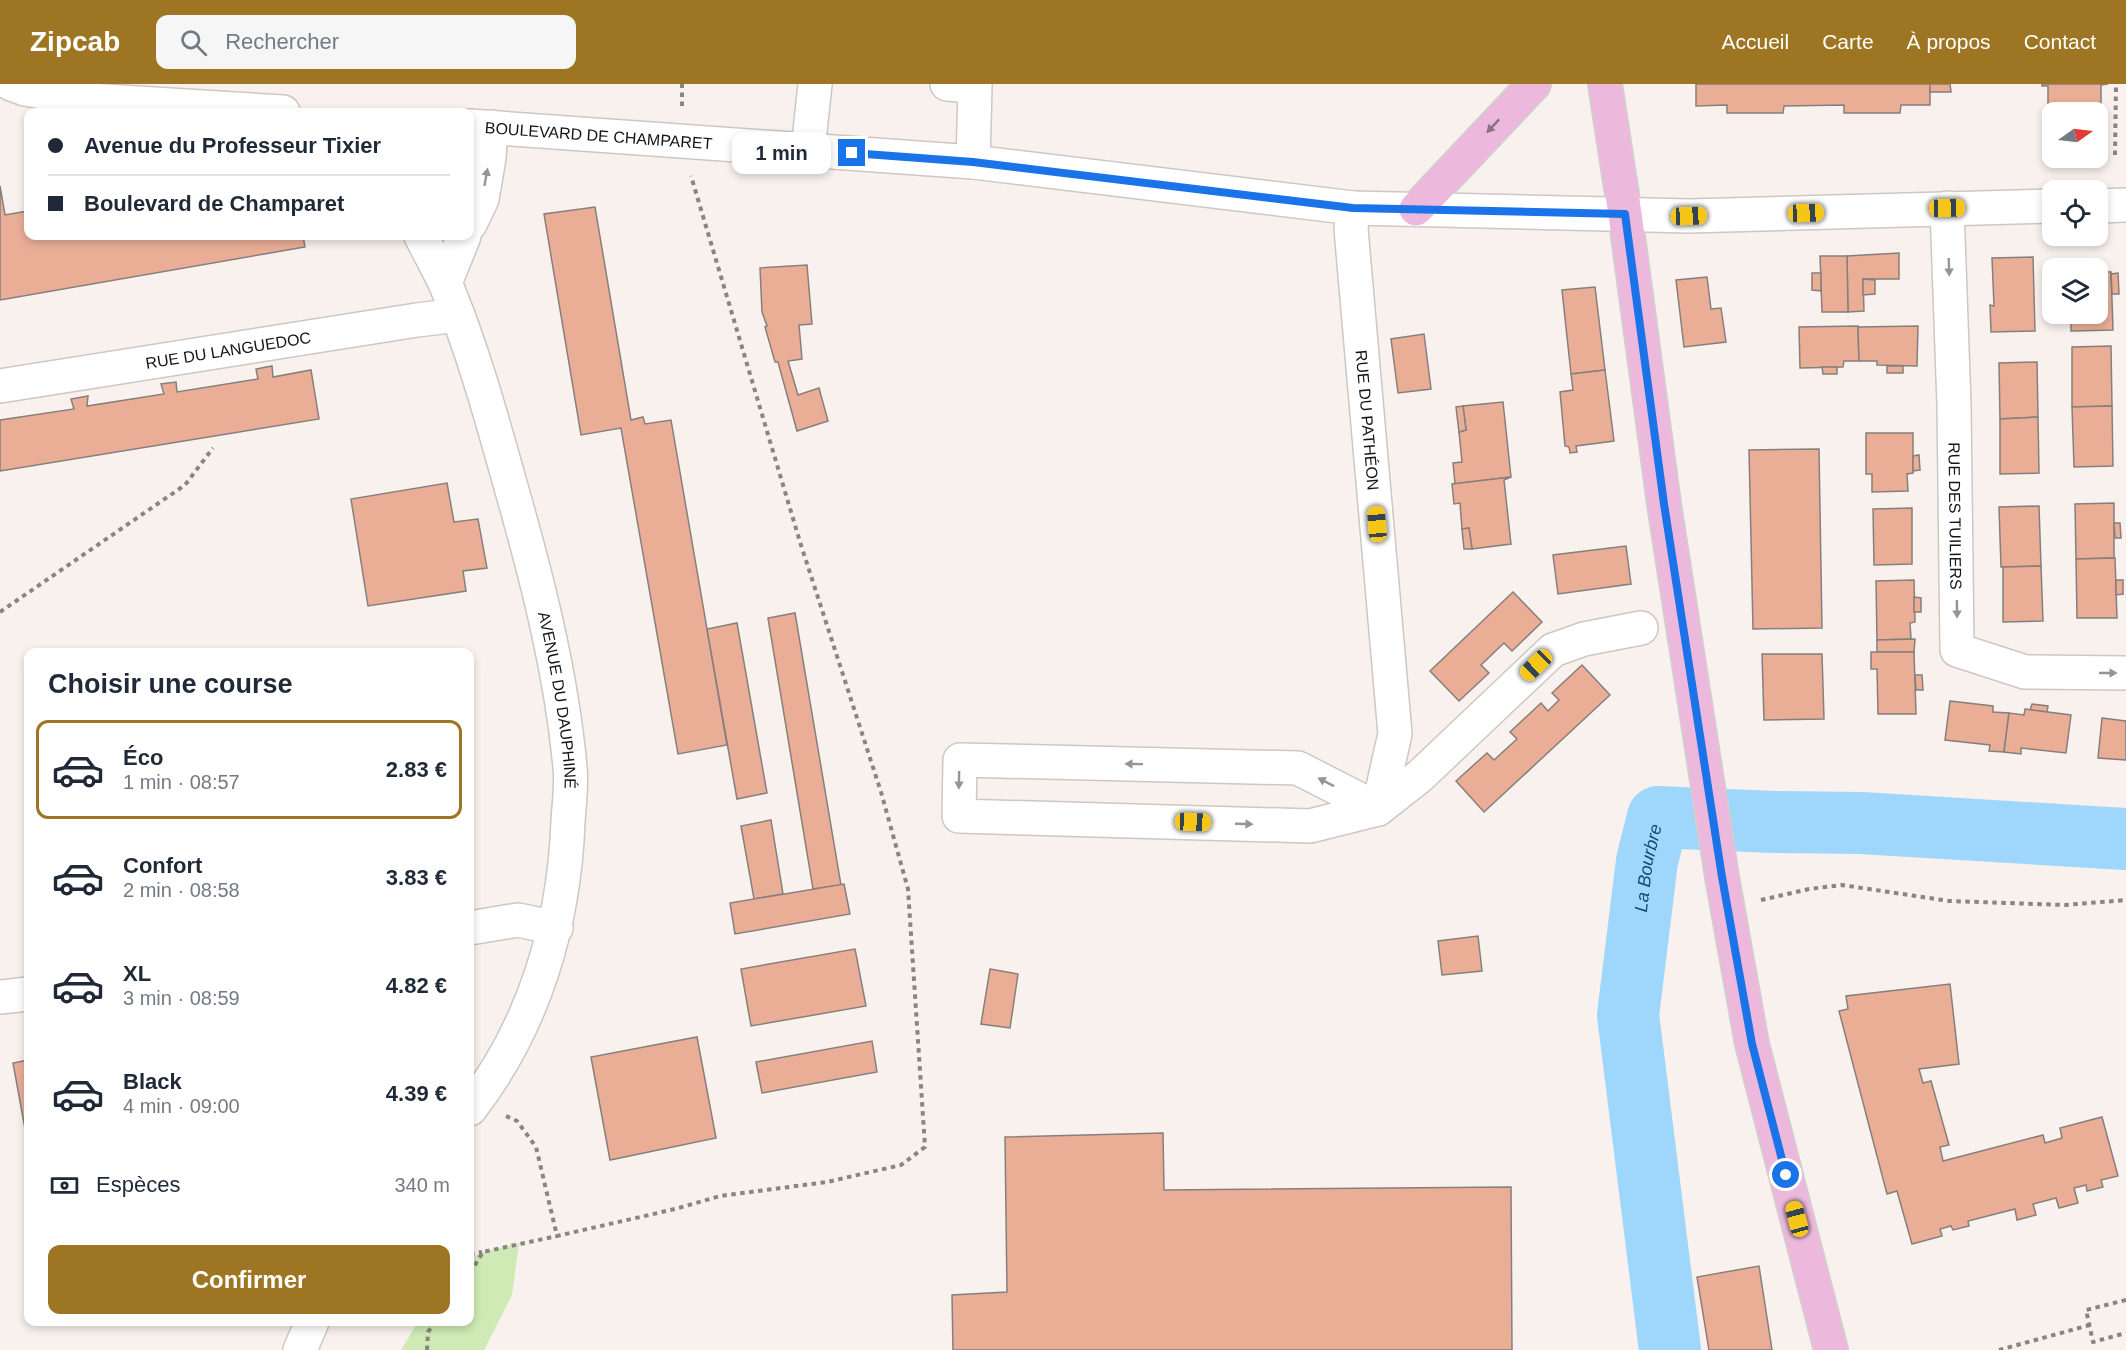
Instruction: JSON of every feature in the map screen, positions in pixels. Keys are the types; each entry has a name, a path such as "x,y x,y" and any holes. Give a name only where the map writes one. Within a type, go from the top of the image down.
{"main road":[{"path":"1416,208 1534,84"},
{"path":"1605,84 1664,504 1725,892 1752,1044 1831,1350"}],"street":[{"path":"11,84 90,100 219,108"},
{"path":"808,150 815,84"},
{"path":"947,84 975,86 973,162"},
{"path":"474,216 482,199 489,158 480,126"},
{"name":"BOULEVARD DE CHAMPARET","path":"480,126 973,162 1353,208 1689,216 2042,206"},
{"path":"2108,206 2126,205"},
{"name":"RUE DU PATHÉON","path":"1353,208 1352,229 1395,734 1378,809"},
{"name":"RUE DES TUILIERS","path":"1947,208 1954,405 1958,650 2025,672 2126,673"},
{"name":"AVENUE DU DAUPHINÉ","path":"423,240 458,315 489,408 535,571 555,664 571,769 567,853 556,928 525,1018 499,1067 474,1103"},
{"path":"445,283 462,240"},
{"name":"RUE DU LANGUEDOC","path":"0,386 458,315"},
{"path":"1378,809 1298,768 960,760 959,816 1310,826 1378,809 1420,776 1553,650 1584,639 1641,628"},
{"path":"474,927 518,920 556,928"},
{"path":"0,997 24,994"},
{"path":"300,1350 310,1326"}],"path":[{"path":"2115,154 2116,84"},
{"path":"474,1253 675,1209 720,1196 827,1182 901,1165 925,1147 909,889 881,792 797,531 681,141"},
{"path":"0,612 185,485 213,448"},
{"path":"1725,892 1809,889 1842,885 1949,901 2065,905 2126,900"},
{"path":"474,1107 517,1120 536,1147 557,1236"},
{"path":"474,1267 483,1252"},
{"path":"2126,1300 2086,1310 2093,1342 2126,1334"},
{"path":"1999,1350 2090,1325"},
{"path":"427,1350 428,1332 432,1326"}],"green space":[{"path":"519,1243 512,1295 484,1350 401,1350 416,1326 474,1326 474,1256"}],"building":[{"path":"1696,84 1930,84 1930,105 1901,105 1900,113 1844,113 1844,105 1784,106 1783,113 1727,113 1727,105 1696,106"},
{"path":"1930,84 1950,84 1951,92 1930,92"},
{"path":"2042,84 2108,84 2101,85 2101,102 2048,102 2048,86 2042,86"},
{"path":"0,186 5,215 24,212 24,240 304,240 305,247 0,300"},
{"path":"595,207 631,420 643,417 645,424 671,420 727,745 678,754 621,428 581,435 544,214"},
{"path":"1899,253 1899,279 1863,279 1864,311 1848,312 1847,256"},
{"path":"1820,256 1847,256 1848,312 1822,312"},
{"path":"2033,257 2035,331 1991,332 1990,305 1994,306 1992,258"},
{"path":"807,265 812,324 799,325 802,359 788,361 798,395 819,388 828,421 797,431 778,362 775,362 765,327 767,326 762,312 760,268"},
{"path":"2108,272 2111,272 2113,330 2071,331 2071,324 2108,324"},
{"path":"1812,273 1821,273 1821,291 1812,290"},
{"path":"2118,273 2119,294 2112,294 2111,274"},
{"path":"1707,277 1711,309 1721,308 1726,342 1684,347 1676,280"},
{"path":"1863,279 1875,280 1875,294 1863,295"},
{"path":"1595,287 1605,370 1571,374 1562,290"},
{"path":"1858,326 1859,361 1844,361 1843,367 1800,368 1799,327"},
{"path":"1918,326 1917,366 1877,365 1877,361 1859,361 1858,327"},
{"path":"1424,334 1431,389 1398,393 1391,339"},
{"path":"2111,346 2112,406 2072,407 2072,347"},
{"path":"2037,362 2038,417 2000,419 1999,363"},
{"path":"272,366 273,377 311,370 319,419 0,471 0,420 74,409 71,399 88,396 87,406 164,394 161,384 176,382 177,392 258,379 256,369"},
{"path":"1887,366 1903,366 1903,373 1887,373"},
{"path":"1822,367 1837,367 1837,374 1823,374"},
{"path":"1605,370 1614,441 1576,446 1577,452 1570,453 1569,447 1565,446 1560,392 1573,390 1571,374"},
{"path":"1503,402 1511,477 1455,484 1453,463 1462,462 1459,432 1466,430 1463,406"},
{"path":"1463,406 1466,430 1459,432 1456,407"},
{"path":"2112,406 2113,466 2074,467 2072,407"},
{"path":"2038,417 2039,473 2000,474 2000,419"},
{"path":"1866,433 1913,433 1913,473 1907,474 1908,491 1872,492 1872,474 1866,474"},
{"path":"1819,449 1822,628 1753,629 1749,450"},
{"path":"1919,455 1920,470 1913,471 1913,456"},
{"path":"1511,477 1504,480 1511,544 1472,549 1469,528 1462,529 1460,503 1454,504 1452,484"},
{"path":"447,483 454,522 478,519 487,568 463,571 466,591 368,606 351,499"},
{"path":"2114,503 2114,558 2076,559 2075,504"},
{"path":"2039,506 2041,566 2001,567 1999,507"},
{"path":"1912,508 1912,564 1874,565 1873,509"},
{"path":"2114,523 2120,523 2121,538 2115,538"},
{"path":"1469,528 1472,549 1464,549 1462,529"},
{"path":"1626,546 1631,584 1558,594 1553,555"},
{"path":"2115,558 2117,618 2077,618 2076,559"},
{"path":"2041,566 2043,621 2003,622 2003,567"},
{"path":"1914,580 1915,622 1910,623 1911,639 1877,640 1876,581"},
{"path":"2116,580 2123,580 2123,594 2116,595"},
{"path":"1513,592 1542,622 1512,651 1504,643 1481,665 1489,673 1459,701 1430,671"},
{"path":"1914,597 1921,598 1921,612 1914,612"},
{"path":"795,613 841,885 813,889 768,618"},
{"path":"737,623 767,793 737,799 707,629"},
{"path":"1915,639 1914,652 1877,652 1877,640"},
{"path":"1871,652 1914,652 1916,714 1878,714 1877,669 1871,669"},
{"path":"1762,654 1822,654 1824,719 1764,720"},
{"path":"1582,665 1610,695 1484,812 1456,781 1487,753 1494,760 1517,739 1510,732 1541,703 1548,711 1559,700 1552,693"},
{"path":"1915,675 1922,675 1923,690 1916,690"},
{"path":"1950,701 1993,706 1993,712 2009,713 2004,752 1989,751 1990,745 1945,740"},
{"path":"2032,704 2048,706 2047,712 2030,710"},
{"path":"2025,709 2071,715 2066,753 2021,748 2021,754 2004,752 2009,713 2024,715"},
{"path":"2102,718 2126,721 2126,760 2098,758"},
{"path":"771,820 783,894 754,899 741,826"},
{"path":"844,884 850,914 735,934 730,903"},
{"path":"1478,936 1482,971 1442,975 1438,941"},
{"path":"855,949 866,1006 751,1026 741,969"},
{"path":"990,969 1018,974 1010,1028 981,1024"},
{"path":"1950,984 1959,1064 1919,1069 1923,1083 1931,1081 1949,1145 1940,1147 1943,1161 2043,1135 2045,1143 2062,1138 2060,1128 2102,1117 2118,1176 2101,1180 2103,1187 2087,1191 2086,1185 2074,1188 2078,1203 2059,1208 2056,1198 2033,1204 2036,1215 2017,1220 2015,1209 1968,1221 1969,1226 1953,1230 1951,1226 1940,1229 1942,1236 1912,1244 1897,1191 1887,1194 1839,1011 1848,1009 1846,996"},
{"path":"697,1037 716,1138 610,1160 591,1057"},
{"path":"872,1041 877,1072 762,1093 756,1062"},
{"path":"24,1061 24,1123 13,1063"},
{"path":"1163,1133 1164,1190 1511,1187 1512,1350 953,1350 952,1295 1007,1292 1005,1137"},
{"path":"1759,1266 1772,1350 1709,1350 1697,1277"}],"waterway":[{"name":"La Bourbre","path":"1670,1350 1628,1015 1647,861 1658,817 1861,823 2126,839"}],"route":[{"path":"852,153 973,162 1353,208 1625,214 1664,504 1722,877 1752,1044 1786,1175"}]}
